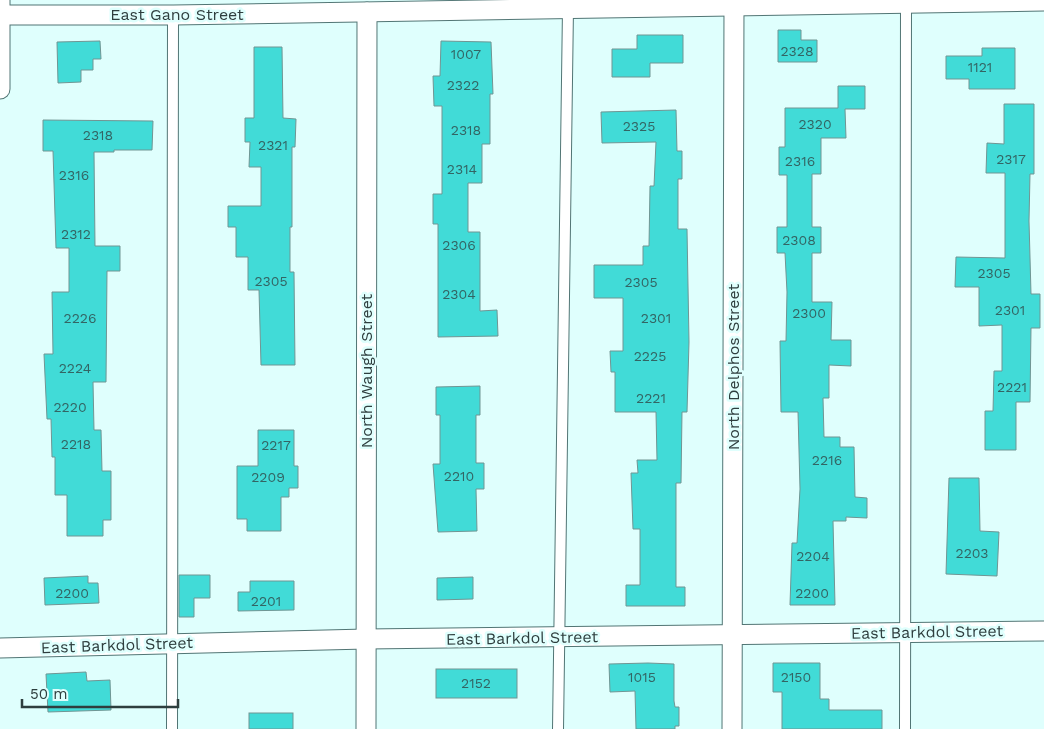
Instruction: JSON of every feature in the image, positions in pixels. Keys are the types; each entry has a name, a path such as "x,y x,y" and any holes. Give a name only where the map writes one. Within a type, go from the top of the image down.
{"street":[{"path":"0,0 0,89"},
{"name":"East Gano Street","path":"0,15 173,15 1044,1"},
{"name":"North Delphos Street","path":"732,729 734,5"},
{"name":"North Waugh Street","path":"366,12 366,729"},
{"name":"East Barkdol Street","path":"0,648 366,640 1044,631"}],"lane":[{"path":"905,729 906,2"},
{"path":"558,729 568,8"},
{"path":"172,729 173,15"}],"building":[{"path":"778,30 801,30 801,40 817,40 817,62 778,62"},
{"path":"637,35 683,35 683,63 650,63 650,77 612,77 612,49 637,49"},
{"path":"100,41 101,59 93,59 93,70 81,70 81,82 58,83 57,42"},
{"path":"441,41 491,42 493,94 490,94 490,144 482,144 482,183 468,183 468,232 480,232 480,311 497,310 498,336 438,337 438,224 433,224 433,194 442,194 442,106 434,106 433,76 440,76"},
{"path":"254,47 282,47 283,118 296,119 295,147 292,147 292,227 290,227 290,272 294,272 295,365 261,365 259,290 248,290 248,257 236,257 236,227 228,227 228,206 261,206 261,167 249,167 250,142 245,142 245,118 254,118"},
{"path":"982,48 1015,48 1015,89 969,89 969,79 946,79 946,56 982,56"},
{"path":"838,86 865,86 865,109 845,109 846,138 821,138 821,174 812,174 812,227 821,227 821,253 812,253 812,302 832,302 831,340 851,340 851,366 829,365 829,398 823,398 824,437 840,437 840,447 854,447 855,497 867,498 867,518 846,517 846,521 833,521 835,605 790,605 792,543 797,543 800,489 798,412 781,412 780,341 786,341 787,292 785,253 777,253 777,227 787,227 787,175 779,175 779,147 785,147 785,108 838,108"},
{"path":"1004,104 1034,104 1034,174 1030,174 1029,221 1031,294 1040,294 1040,328 1031,328 1030,402 1016,402 1016,450 985,450 985,411 993,411 994,371 1002,371 1002,325 979,326 979,287 955,287 956,257 1005,258 1005,173 986,173 987,143 1004,144"},
{"path":"676,110 677,151 682,151 682,179 678,179 678,229 687,229 689,342 687,412 682,412 681,483 676,483 676,587 685,587 685,606 626,606 626,585 640,585 640,529 633,529 631,473 638,473 637,460 657,460 656,412 615,412 615,372 611,372 610,351 623,351 623,298 594,298 594,265 643,265 643,246 649,246 650,186 654,186 656,142 602,143 601,112"},
{"path":"43,120 153,121 152,150 94,152 95,246 120,246 120,271 107,271 106,382 93,382 94,430 101,430 102,471 111,471 111,520 103,520 103,536 67,536 67,495 55,495 55,457 52,457 51,419 47,419 44,354 53,354 52,292 69,292 69,248 56,248 53,151 43,151"},
{"path":"480,386 480,415 476,415 476,463 484,463 484,489 476,489 477,531 438,532 433,464 440,464 440,415 436,415 436,387"},
{"path":"258,430 294,430 294,466 298,466 298,488 289,488 289,497 281,497 281,531 247,531 247,519 237,519 237,466 258,466"},
{"path":"949,478 979,478 980,531 999,532 997,576 946,574"},
{"path":"179,575 210,575 210,598 194,598 194,617 179,617"},
{"path":"88,576 88,583 98,583 99,603 45,605 44,578"},
{"path":"473,577 473,599 437,600 437,578"},
{"path":"250,581 294,581 294,610 238,611 238,592 250,592"},
{"path":"773,663 820,663 820,699 829,699 829,710 882,710 882,729 782,729 782,692 773,692"},
{"path":"609,664 674,664 674,701 675,707 679,707 679,726 675,726 675,729 636,729 635,691 610,692"},
{"path":"436,669 517,669 517,698 436,698"},
{"path":"86,672 87,681 110,680 111,710 48,712 46,674"},
{"path":"249,713 293,713 293,729 249,729"}]}
